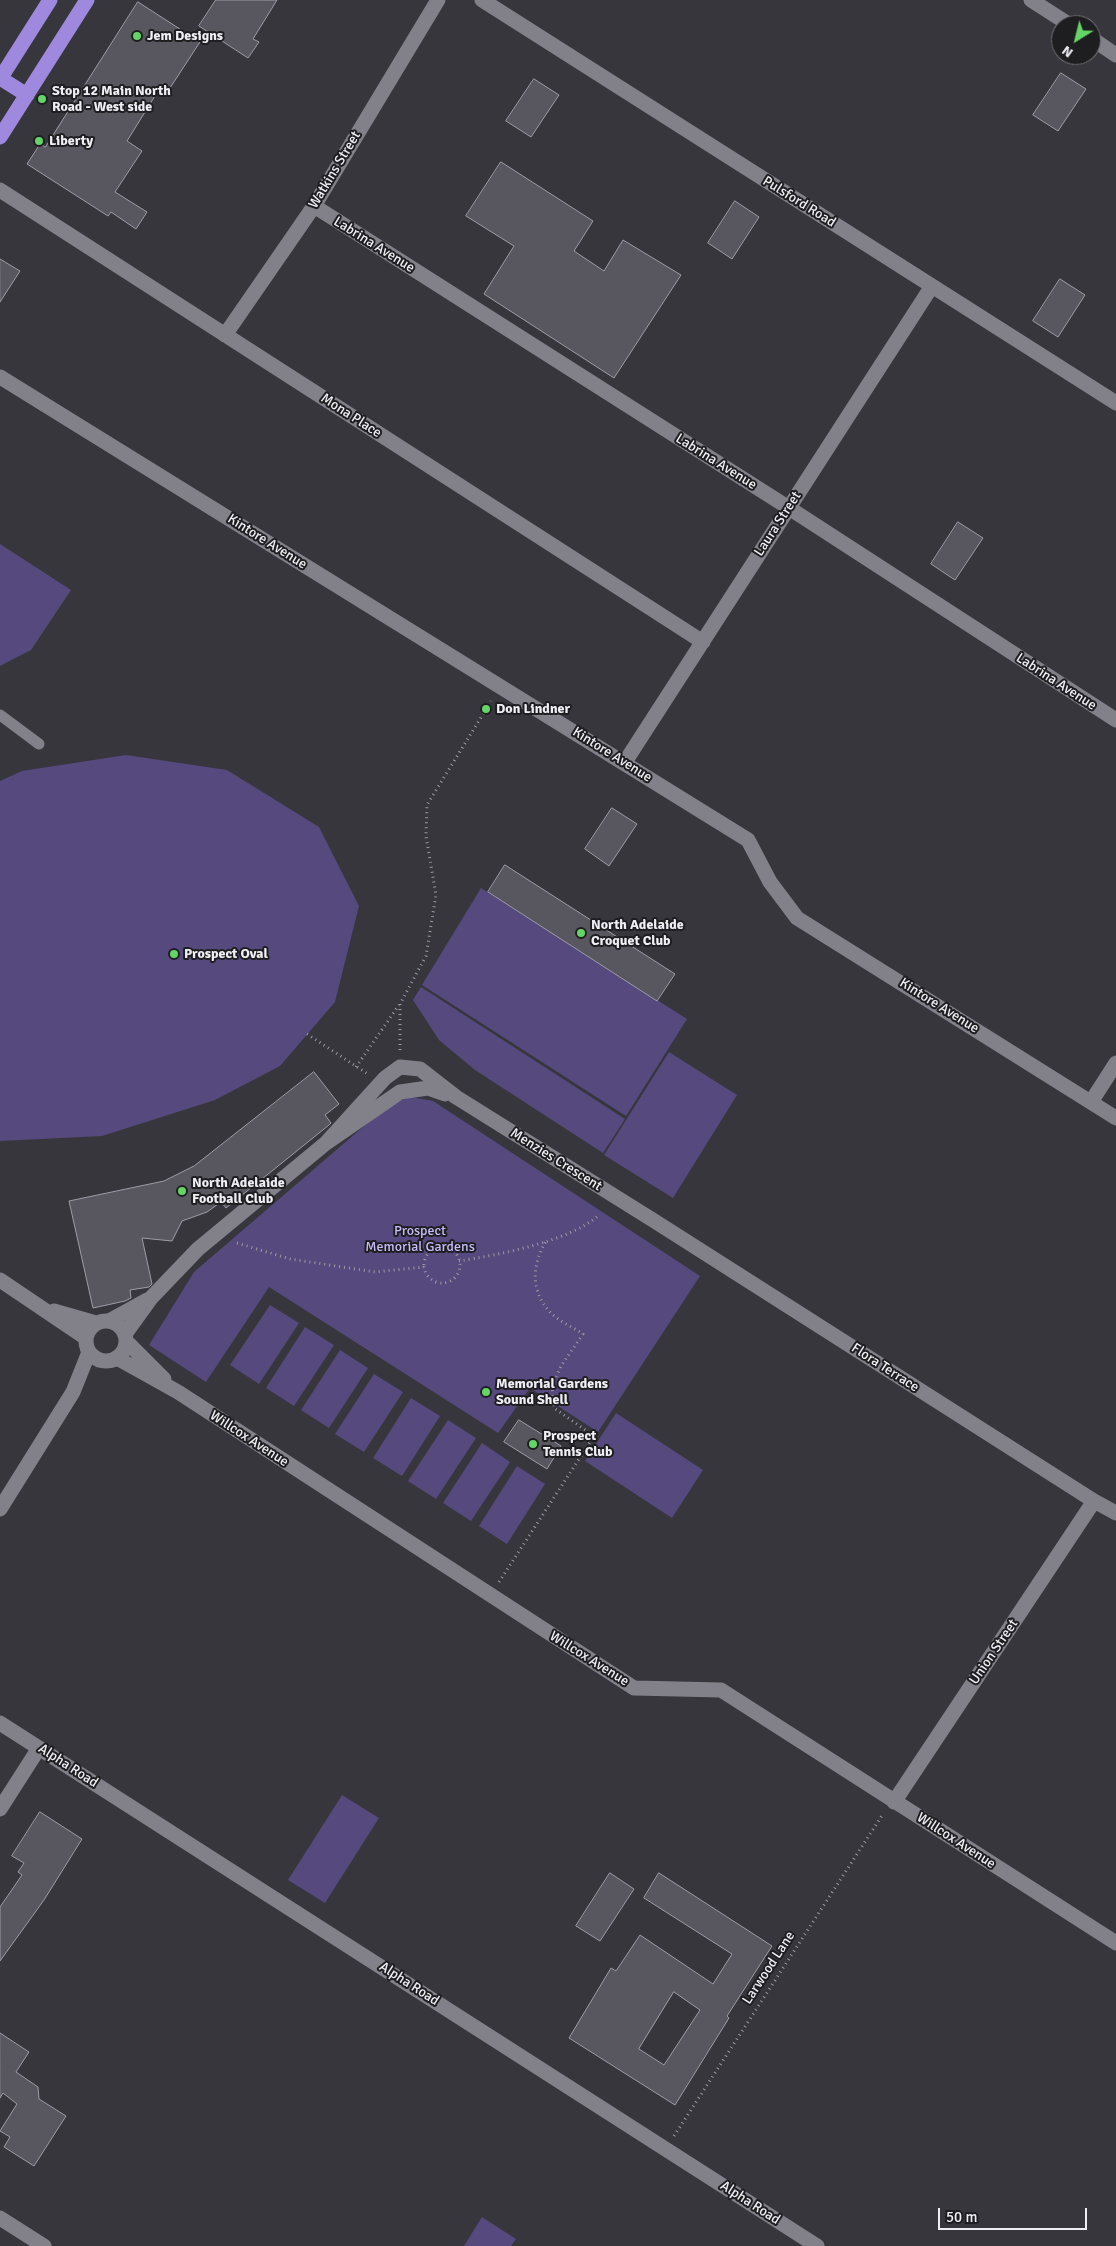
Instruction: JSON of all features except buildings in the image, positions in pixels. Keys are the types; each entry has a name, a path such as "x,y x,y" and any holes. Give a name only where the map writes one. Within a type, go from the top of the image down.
{"highway":[{"path":"27,95 0,78 50,0"},
{"path":"0,137 87,0"}],"street":[{"name":"Watkins Street","path":"225,335 314,206 438,0"},
{"name":"Pulsford Road","path":"482,0 1116,403"},
{"path":"1032,0 1055,15"},
{"path":"1101,44 1116,54"},
{"name":"Mona Place","path":"5,193 702,642"},
{"name":"Labrina Avenue","path":"314,206 788,508 1116,720"},
{"name":"Laura Street","path":"625,762 932,286"},
{"name":"Kintore Avenue","path":"0,377 625,762 748,840 770,882 797,918 1116,1118"},
{"path":"1091,1102 1116,1063"},
{"name":"Menzies Crescent","path":"326,1143 381,1083 400,1067 420,1069 456,1098 656,1222"},
{"name":"Menzies Crescent","path":"126,1338 151,1298 198,1249 326,1143 400,1092 428,1088 456,1098"},
{"name":"Flora Terrace","path":"656,1222 1094,1502 1116,1513"},
{"path":"0,1280 44,1308 87,1345 94,1357 110,1359"},
{"name":"Menzies Crescent","path":"102,1322 151,1298"},
{"path":"44,1308 116,1324 126,1338 125,1348 73,1392"},
{"path":"0,1509 73,1392 90,1328 102,1322"},
{"name":"Willcox Avenue","path":"126,1338 178,1392"},
{"name":"Willcox Avenue","path":"110,1359 178,1392 634,1688 721,1690 1116,1943"},
{"name":"Union Street","path":"893,1801 1094,1502"},
{"name":"Alpha Road","path":"0,1723 817,2246"},
{"path":"0,1809 39,1748"},
{"path":"0,2218 44,2246"}],"lane":[{"path":"0,715 39,744"}],"path":[{"path":"356,1066 400,1004 426,956 436,895 426,836 427,805 500,686"},
{"path":"400,1004 400,1067"},
{"path":"307,1034 381,1083"},
{"path":"459,1261 490,1256 546,1241 581,1228 599,1214"},
{"path":"490,1596 594,1436 554,1408 552,1386 561,1366 583,1334 551,1313 539,1294 534,1275 537,1256 546,1241"},
{"path":"237,1244 290,1259 375,1272 424,1267"},
{"path":"446,1246 451,1249 455,1252 459,1261 457,1273 450,1281 445,1282 432,1281 427,1277 424,1267 428,1256 436,1247 446,1246"},
{"name":"Larwood Lane","path":"666,2149 893,1801"}],"green space":[{"path":"0,544 71,590 31,650 0,666"},
{"name":"Prospect Oval","path":"126,755 227,770 319,827 359,906 335,1002 280,1066 215,1100 102,1136 0,1141 0,781 22,771"},
{"path":"481,888 687,1019 626,1116 422,985"},
{"path":"421,987 625,1119 603,1153 475,1070 439,1040 413,1000"},
{"path":"669,1052 737,1095 673,1198 604,1155"},
{"name":"Prospect Memorial Gardens","path":"411,1097 433,1101 700,1276 598,1432 530,1388 498,1433 269,1287 206,1382 149,1345 194,1272 391,1103"},
{"path":"270,1305 299,1323 259,1384 230,1365"},
{"path":"305,1327 334,1345 294,1406 266,1388"},
{"path":"340,1350 368,1368 329,1428 301,1410"},
{"path":"374,1374 403,1392 364,1452 335,1434"},
{"path":"411,1398 440,1416 402,1476 373,1458"},
{"path":"616,1413 703,1470 672,1518 585,1461"},
{"path":"448,1420 476,1438 436,1499 408,1481"},
{"path":"482,1443 510,1462 471,1521 443,1503"},
{"path":"517,1466 545,1484 507,1544 479,1526"},
{"path":"342,1795 379,1818 325,1903 288,1880"},
{"path":"482,2217 516,2239 511,2246 464,2246"}],"place":[{"name":"Jem Designs","path":"137,36"},
{"name":"Stop 12 Main North Road - West side","path":"42,99"},
{"name":"Liberty","path":"39,141"},
{"name":"Don Lindner","path":"486,709"},
{"name":"North Adelaide Croquet Club","path":"581,933"},
{"name":"Prospect Oval","path":"174,954"},
{"name":"North Adelaide Football Club","path":"182,1191"},
{"name":"Memorial Gardens Sound Shell","path":"486,1392"},
{"name":"Prospect Tennis Club","path":"533,1444"}]}
